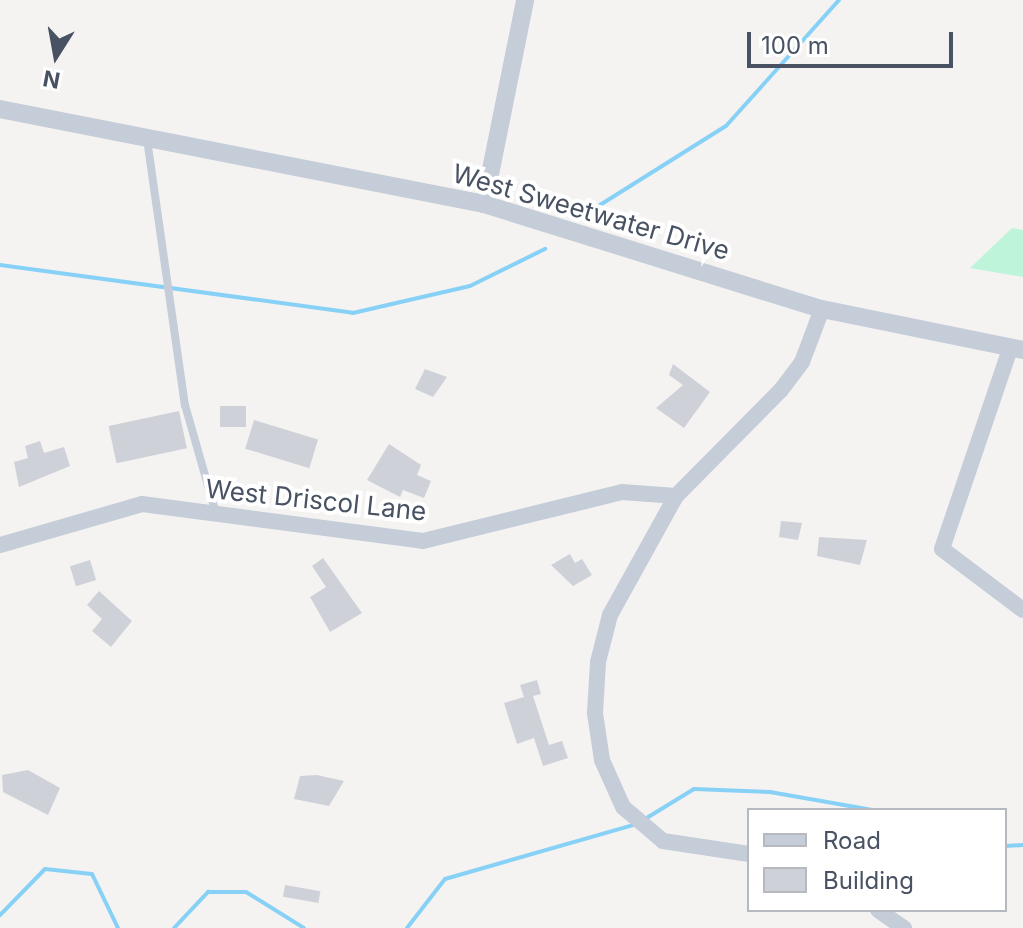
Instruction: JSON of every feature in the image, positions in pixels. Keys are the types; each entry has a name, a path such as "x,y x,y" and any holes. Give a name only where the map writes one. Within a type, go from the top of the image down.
{"street":[{"path":"484,204 525,0"},
{"name":"West Sweetwater Drive","path":"0,109 484,204 822,309 1016,350"},
{"path":"747,854 663,841 623,807 602,760 596,700 610,615 676,496 781,390 802,362 822,309"},
{"path":"1016,350 942,549 1023,610"},
{"name":"West Driscol Lane","path":"0,545 142,504 423,541 552,504 622,492 676,496"},
{"path":"881,912 904,928"}],"lane":[{"path":"147,139 182,390 216,514"}],"green space":[{"path":"1012,228 1023,230 1023,277 970,268"}],"building":[{"path":"673,364 710,392 684,428 656,408 683,385 669,375"},
{"path":"425,369 447,377 433,397 415,389"},
{"path":"220,406 246,406 246,427 220,427"},
{"path":"179,411 187,448 116,463 109,426"},
{"path":"254,420 318,440 309,468 245,449"},
{"path":"40,441 44,453 64,447 70,466 19,487 14,462 28,458 25,446"},
{"path":"389,444 421,465 417,475 431,481 424,498 403,490 400,497 367,480"},
{"path":"781,521 802,523 798,540 779,537"},
{"path":"819,537 867,540 860,565 817,556"},
{"path":"570,554 575,563 582,559 592,575 573,586 551,565"},
{"path":"323,558 362,613 330,632 310,597 326,587 312,566"},
{"path":"90,560 96,580 76,586 70,566"},
{"path":"99,591 132,621 111,647 92,631 102,619 87,605"},
{"path":"537,680 541,694 533,696 549,745 562,741 568,758 543,766 534,738 517,744 504,703 524,697 520,685"},
{"path":"28,770 60,788 48,815 3,792 2,775"},
{"path":"317,775 344,781 329,806 294,799 300,776"},
{"path":"285,885 320,891 318,903 283,897"}],"waterway":[{"path":"592,210 726,126 839,0"},
{"path":"0,265 353,313 470,286 545,249"},
{"path":"645,819 694,789 770,792 861,808"},
{"path":"407,928 445,879 637,824"},
{"path":"1007,846 1023,845"},
{"path":"0,915 45,869 92,874 118,928"},
{"path":"174,928 208,892 246,892 304,928"}]}
